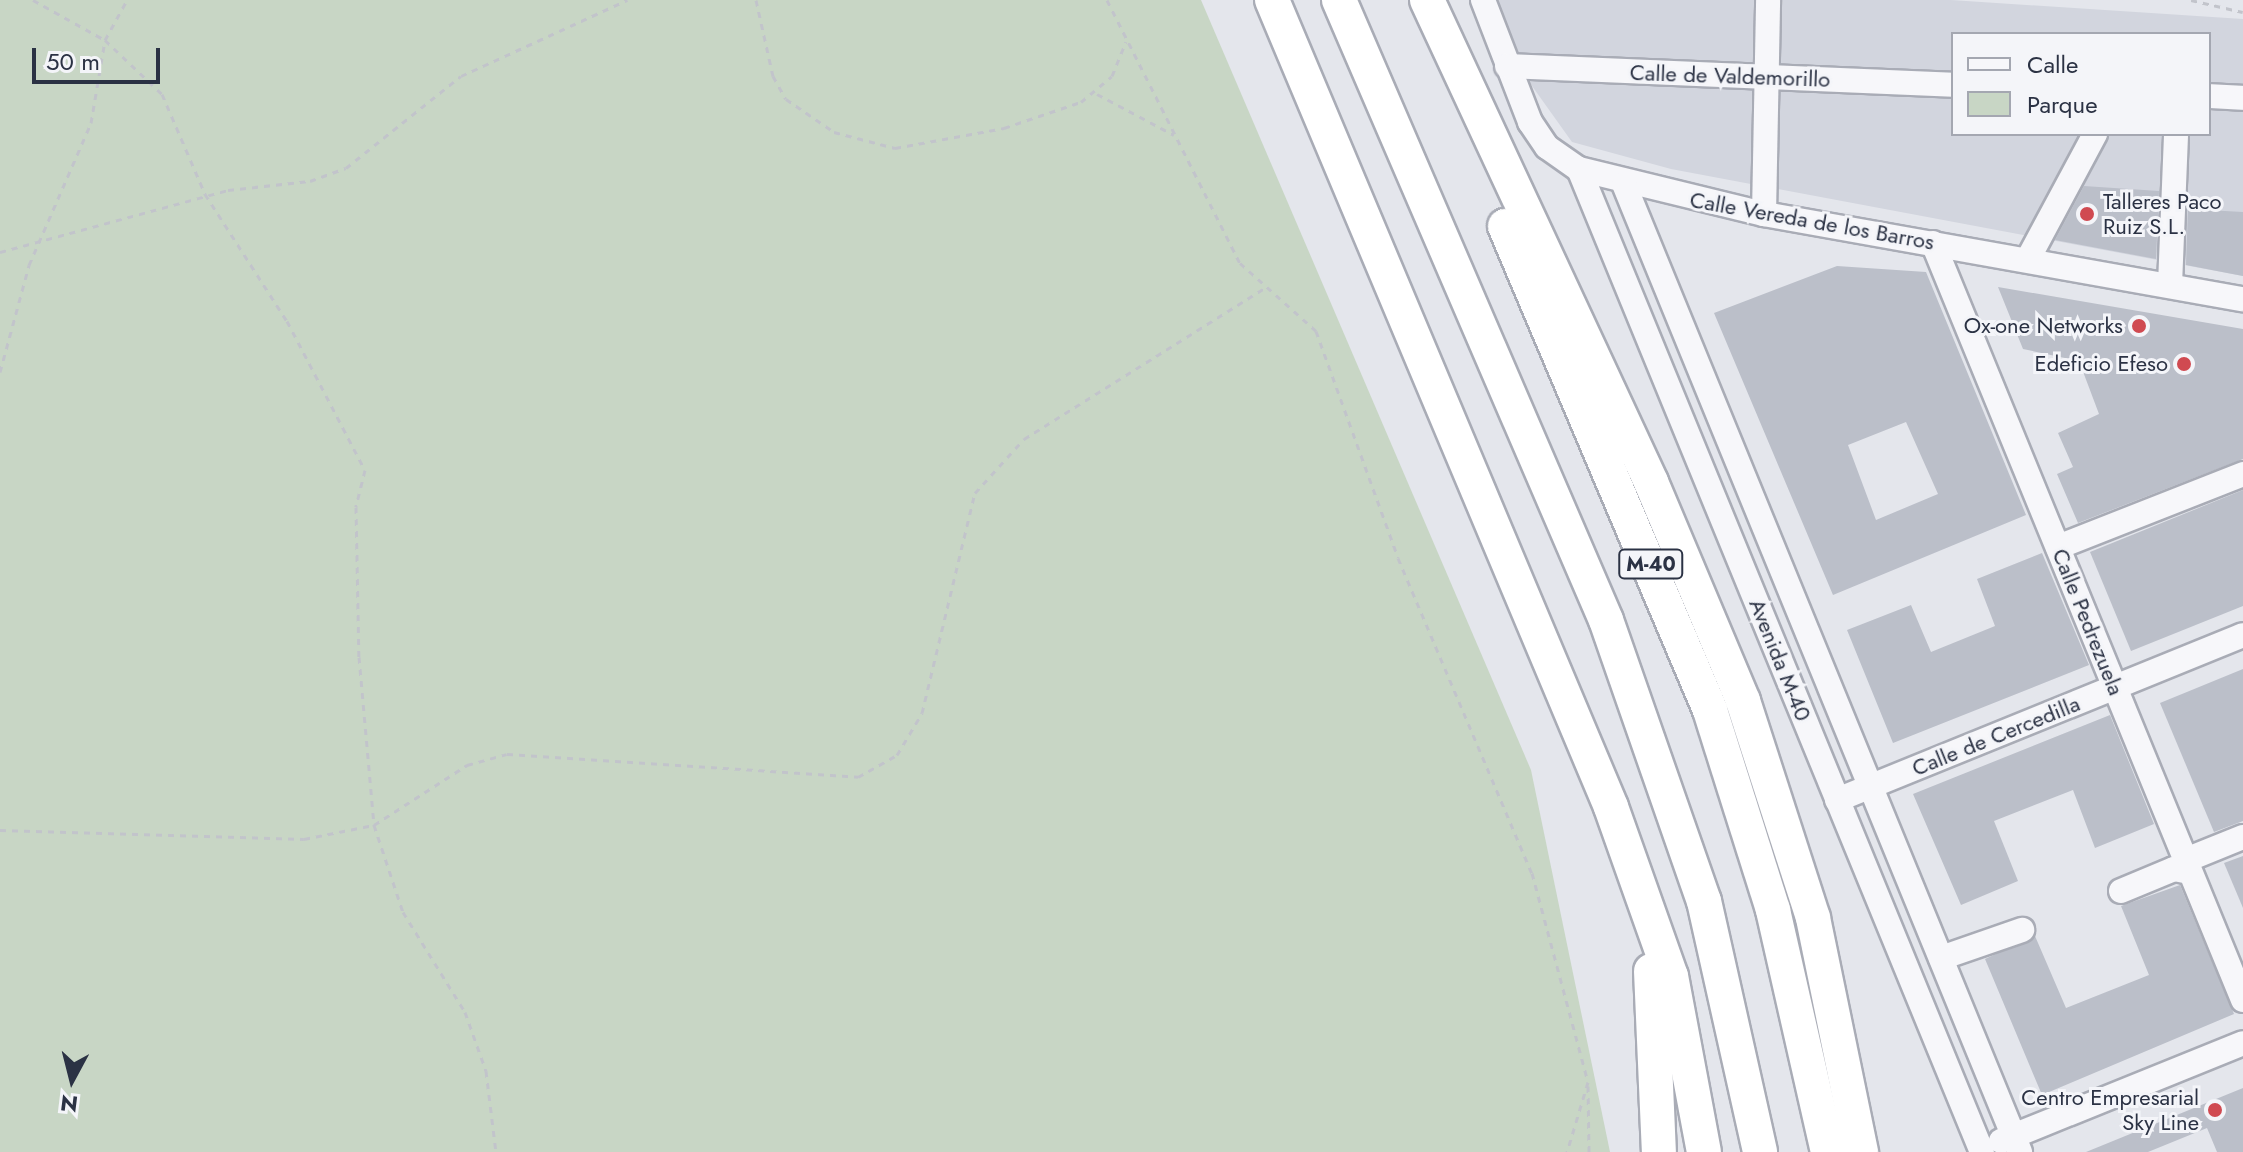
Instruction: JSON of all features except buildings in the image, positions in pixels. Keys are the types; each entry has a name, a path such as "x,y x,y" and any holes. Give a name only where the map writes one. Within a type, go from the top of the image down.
{"highway":[{"path":"1272,0 1605,792 1671,976 1704,1152"},
{"name":"M-40","path":"1339,0 1606,620 1704,901 1760,1152"},
{"name":"M-40","path":"1405,0 1710,710 1773,910 1828,1152"},
{"path":"1427,0 1651,482 1743,701 1813,918 1840,1031 1861,1152"},
{"path":"1646,911 1656,1147"},
{"path":"1840,1031 1879,1152"}],"street":[{"name":"Calle Vereda de los Barros","path":"1483,0 1507,66 1547,147 1579,169 1624,184 1764,214 2243,299"},
{"path":"1764,214 1768,0"},
{"name":"Calle de Valdemorillo","path":"1507,66 1951,85"},
{"path":"2211,96 2243,98"},
{"path":"2028,259 2094,136"},
{"path":"2170,285 2176,136"},
{"name":"Avenida M-40","path":"1579,169 1982,1150"},
{"name":"Avenida M-40","path":"1624,184 2017,1144"},
{"name":"Calle Pedrezuela","path":"1933,243 2243,1000"},
{"path":"2058,547 2243,474"},
{"name":"Calle de Cercedilla","path":"1837,800 2243,635"},
{"path":"1781,662 1801,642 1814,649"},
{"path":"2121,891 2188,866 2243,837"},
{"path":"1941,958 2022,930"},
{"path":"1982,1150 2017,1144 2243,1043"}],"path":[{"path":"33,0 105,40 162,94 207,196 287,321 365,470 356,507 359,657 374,825 403,912 465,1012 486,1071 496,1152"},
{"path":"0,372 42,238 91,123 105,40 127,0"},
{"path":"0,252 42,238 207,196 310,181 346,168 461,76 627,0"},
{"path":"756,0 773,76 786,99 863,142 931,144 1004,128 1097,94 1127,40"},
{"path":"1107,0 1240,263 1316,331 1398,558 1532,873 1588,1082 1589,1152"},
{"path":"2191,0 2243,12"},
{"path":"1097,94 1175,136"},
{"path":"0,830 304,839 374,825 467,765 507,754 858,777 897,755 922,713 975,493 1024,439 1266,287"},
{"path":"1567,1152 1588,1082"}],"shaded area":[{"path":"1493,0 1951,0 2243,19 2243,276 1671,169 1572,142 1515,62"}],"green space":[{"path":"0,0 1201,0 1531,770 1610,1152 0,1152"}],"place":[{"name":"Talleres Paco Ruiz S.L.","path":"2087,214"},
{"name":"Ox-one Networks","path":"2139,326"},
{"name":"Edeficio Efeso","path":"2184,364"},
{"name":"Centro Empresarial Sky Line","path":"2215,1110"}]}
